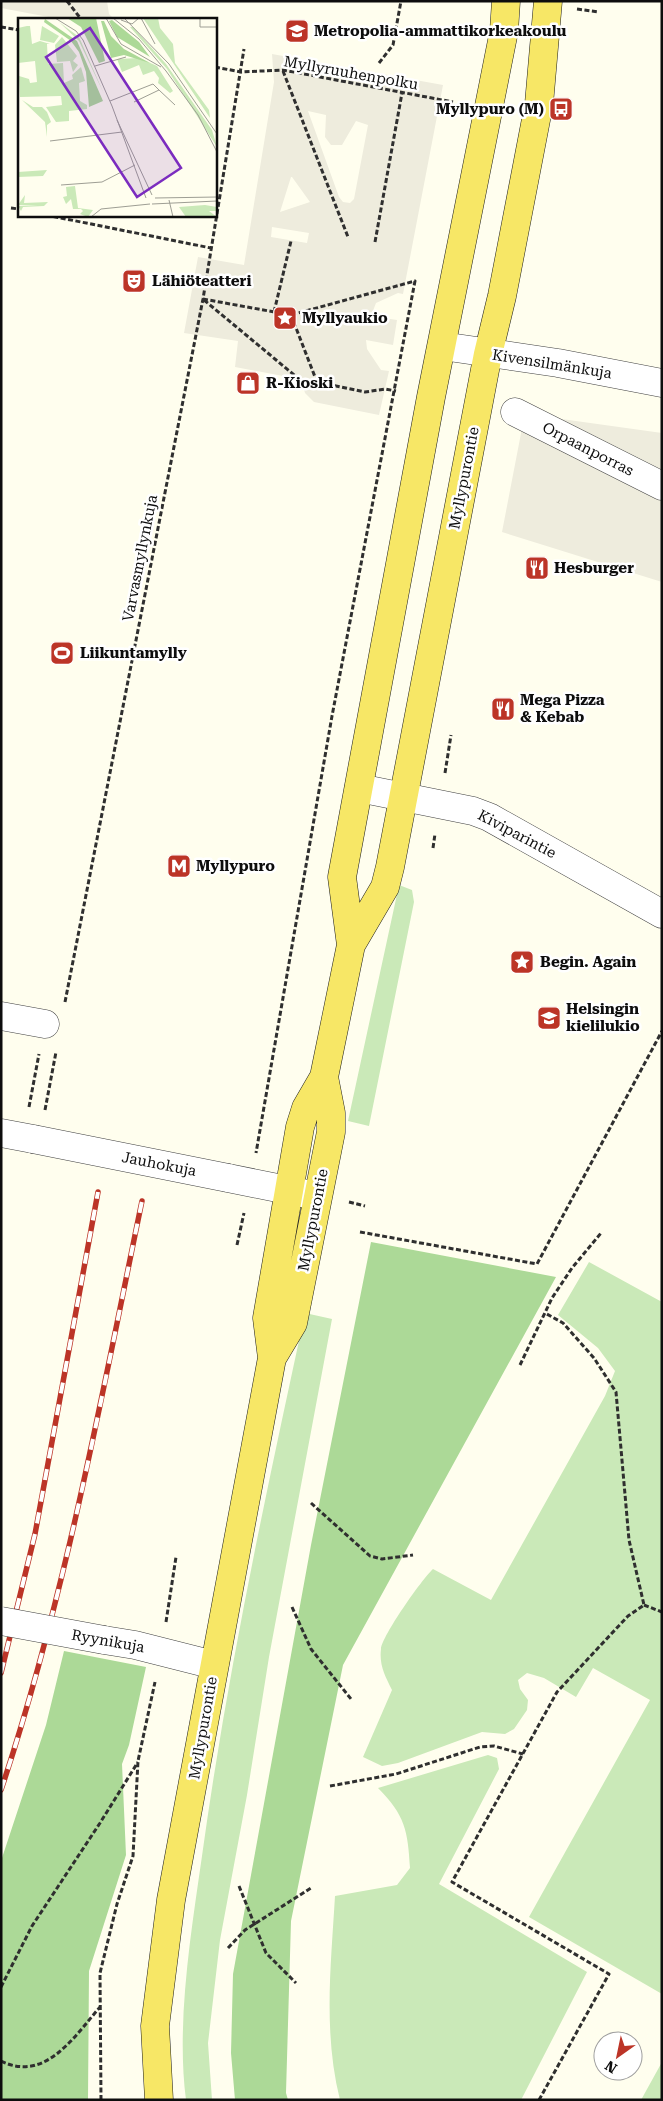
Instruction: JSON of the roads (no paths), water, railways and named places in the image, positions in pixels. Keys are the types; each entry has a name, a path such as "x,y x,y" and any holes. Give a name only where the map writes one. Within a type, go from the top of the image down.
{"main road":[{"name":"Myllypurontie","path":"158,2100 156,2026 170,1910 272,1358 267,1318 300,1127 306,1108 324,1077 351,945 342,877 431,397 504,31 506,1"},
{"name":"Myllypurontie","path":"351,945 386,887 488,354 502,296 539,104 548,1"},
{"name":"Myllypurontie","path":"272,1358 293,1323 331,1132 331,1113 324,1077"}],"street":[{"name":"Kivensilmänkuja","path":"442,346 662,383"},
{"name":"Orpaanporras","path":"515,412 662,486"},
{"name":"Kiviparintie","path":"359,788 474,810 662,914"},
{"path":"1,1016 45,1024"},
{"name":"Jauhokuja","path":"1,1133 30,1127 228,1178 317,1196"},
{"name":"Ryynikuja","path":"1,1621 162,1651 214,1665"}],"railway":[{"path":"1,1673 35,1534 98,1192"},
{"path":"1,1790 24,1718 63,1571 96,1424 142,1201"}],"place":[{"name":"Metropolia-ammattikorkeakoulu","path":"297,31"},
{"name":"Myllypuro (M)","path":"561,109"},
{"name":"Lähiöteatteri","path":"134,281"},
{"name":"Myllyaukio","path":"285,318"},
{"name":"R-Kioski","path":"248,383"},
{"name":"Hesburger","path":"537,568"},
{"name":"Liikuntamylly","path":"62,653"},
{"name":"Mega Pizza & Kebab","path":"503,709"},
{"name":"Myllypuro","path":"179,866"},
{"name":"Begin. Again","path":"522,962"},
{"name":"Helsingin kielilukio","path":"549,1018"}]}
